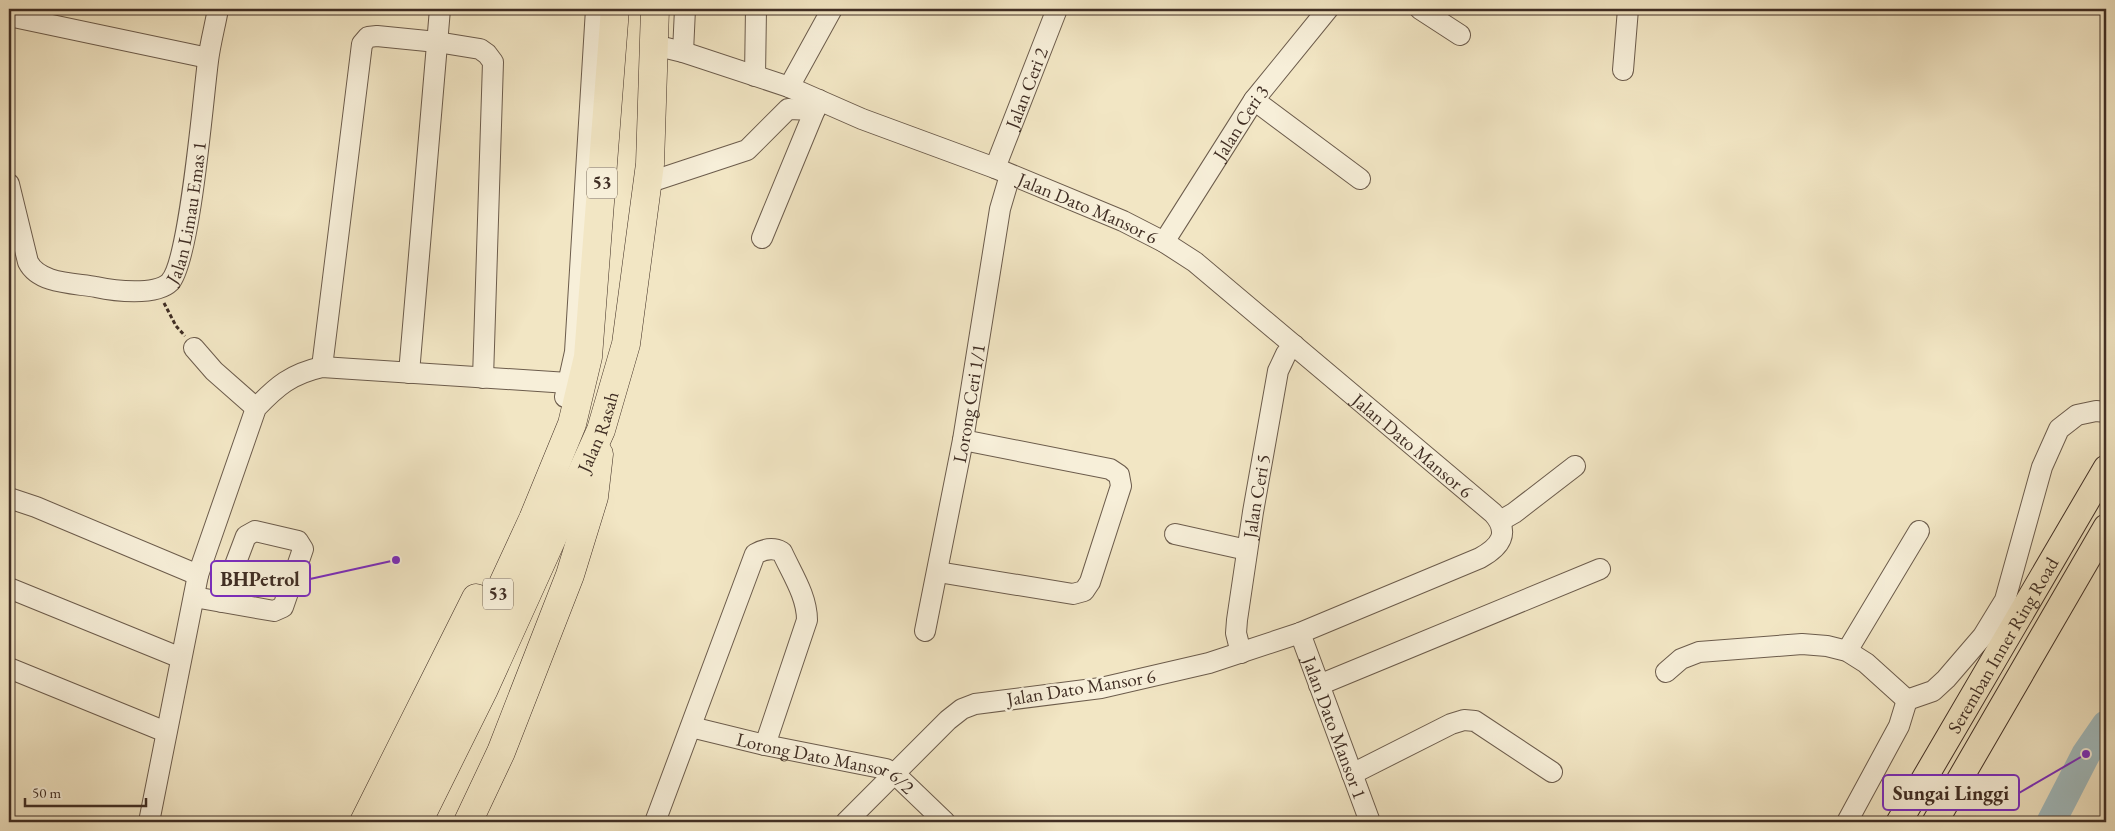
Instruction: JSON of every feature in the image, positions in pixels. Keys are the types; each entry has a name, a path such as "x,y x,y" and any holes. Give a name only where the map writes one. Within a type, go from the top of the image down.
{"highway":[{"name":"Jalan Rasah","path":"389,822 459,679 533,519 572,424 588,357 615,9"},
{"name":"Jalan Rasah","path":"418,822 484,689 601,430 626,344 650,164 654,9"},
{"path":"364,822 555,440 588,357"},
{"path":"468,822 501,752 570,575 594,496 601,430"}],"main road":[{"name":"Seremban Inner Ring Road","path":"1899,822 2106,468"},
{"name":"Seremban Inner Ring Road","path":"1936,822 2106,527"}],"street":[{"name":"Jalan Limau Emas 1","path":"9,184 28,262 32,270 39,275 48,279 100,288 149,291 158,289 171,281 185,234 208,58 218,9"},
{"path":"408,373 440,9"},
{"path":"555,440 575,352 596,9"},
{"path":"683,52 685,9"},
{"path":"756,9 756,76"},
{"path":"789,87 832,9"},
{"name":"Jalan Ceri 2","path":"1002,171 1057,9"},
{"name":"Jalan Ceri 3","path":"1164,242 1254,100 1328,9"},
{"path":"1420,9 1460,36"},
{"path":"1623,70 1628,9"},
{"path":"9,16 208,58"},
{"path":"322,367 362,44 368,37 372,36 437,42 480,50 487,54 493,62 483,378"},
{"name":"Jalan Dato Mansor 6","path":"654,45 683,52 789,87 817,105 862,119 1002,171 1123,221 1164,242 1195,262 1493,512 1500,522 1503,532 1498,545 1480,558 1300,633 1241,653 1200,666 1101,688 975,704 948,720 896,775 846,822"},
{"path":"1254,100 1360,179"},
{"path":"647,183 747,150 788,109 817,105"},
{"path":"762,238 817,105"},
{"name":"Lorong Ceri 1/1","path":"924,631 938,572 962,440 1000,209 1002,171"},
{"name":"Jalan Ceri 5","path":"1241,653 1236,633 1247,550 1278,371 1286,354 1294,345"},
{"path":"194,348 214,370 256,408"},
{"path":"149,822 198,575 256,408 286,380 322,367 568,383"},
{"path":"1907,700 1933,691 1946,679 1983,636 2005,600 2042,467 2058,429 2077,415 2096,411 2106,412"},
{"path":"938,572 1073,594 1084,591 1090,582 1121,486 1118,475 1110,469 962,440"},
{"path":"1500,522 1575,466"},
{"path":"9,498 36,507 198,575"},
{"path":"1846,651 1920,531"},
{"path":"194,597 221,602 274,610 283,607 303,549 301,544 298,541 263,533 249,532 221,602"},
{"path":"1175,534 1247,550"},
{"path":"655,822 755,554 767,549 782,552 803,597 807,609 807,620 765,745"},
{"path":"1319,684 1600,569"},
{"path":"9,588 181,658"},
{"name":"Jalan Dato Mansor 1","path":"1300,633 1370,822"},
{"path":"1666,672 1681,659 1699,652 1802,644 1827,646 1846,651 1873,669 1907,700"},
{"path":"9,668 166,732"},
{"path":"1847,822 1899,726 1907,700"},
{"path":"1352,774 1451,724 1464,720 1475,721 1552,772"},
{"name":"Lorong Dato Mansor 6/2","path":"691,727 765,745 886,769 896,775 945,822"}],"path":[{"path":"158,289 176,326 194,348"}],"waterway":[{"path":"2051,822 2086,754 2106,725"}],"place":[{"name":"BHPetrol","path":"396,560"},
{"name":"Sungai Linggi","path":"2086,754"}]}
